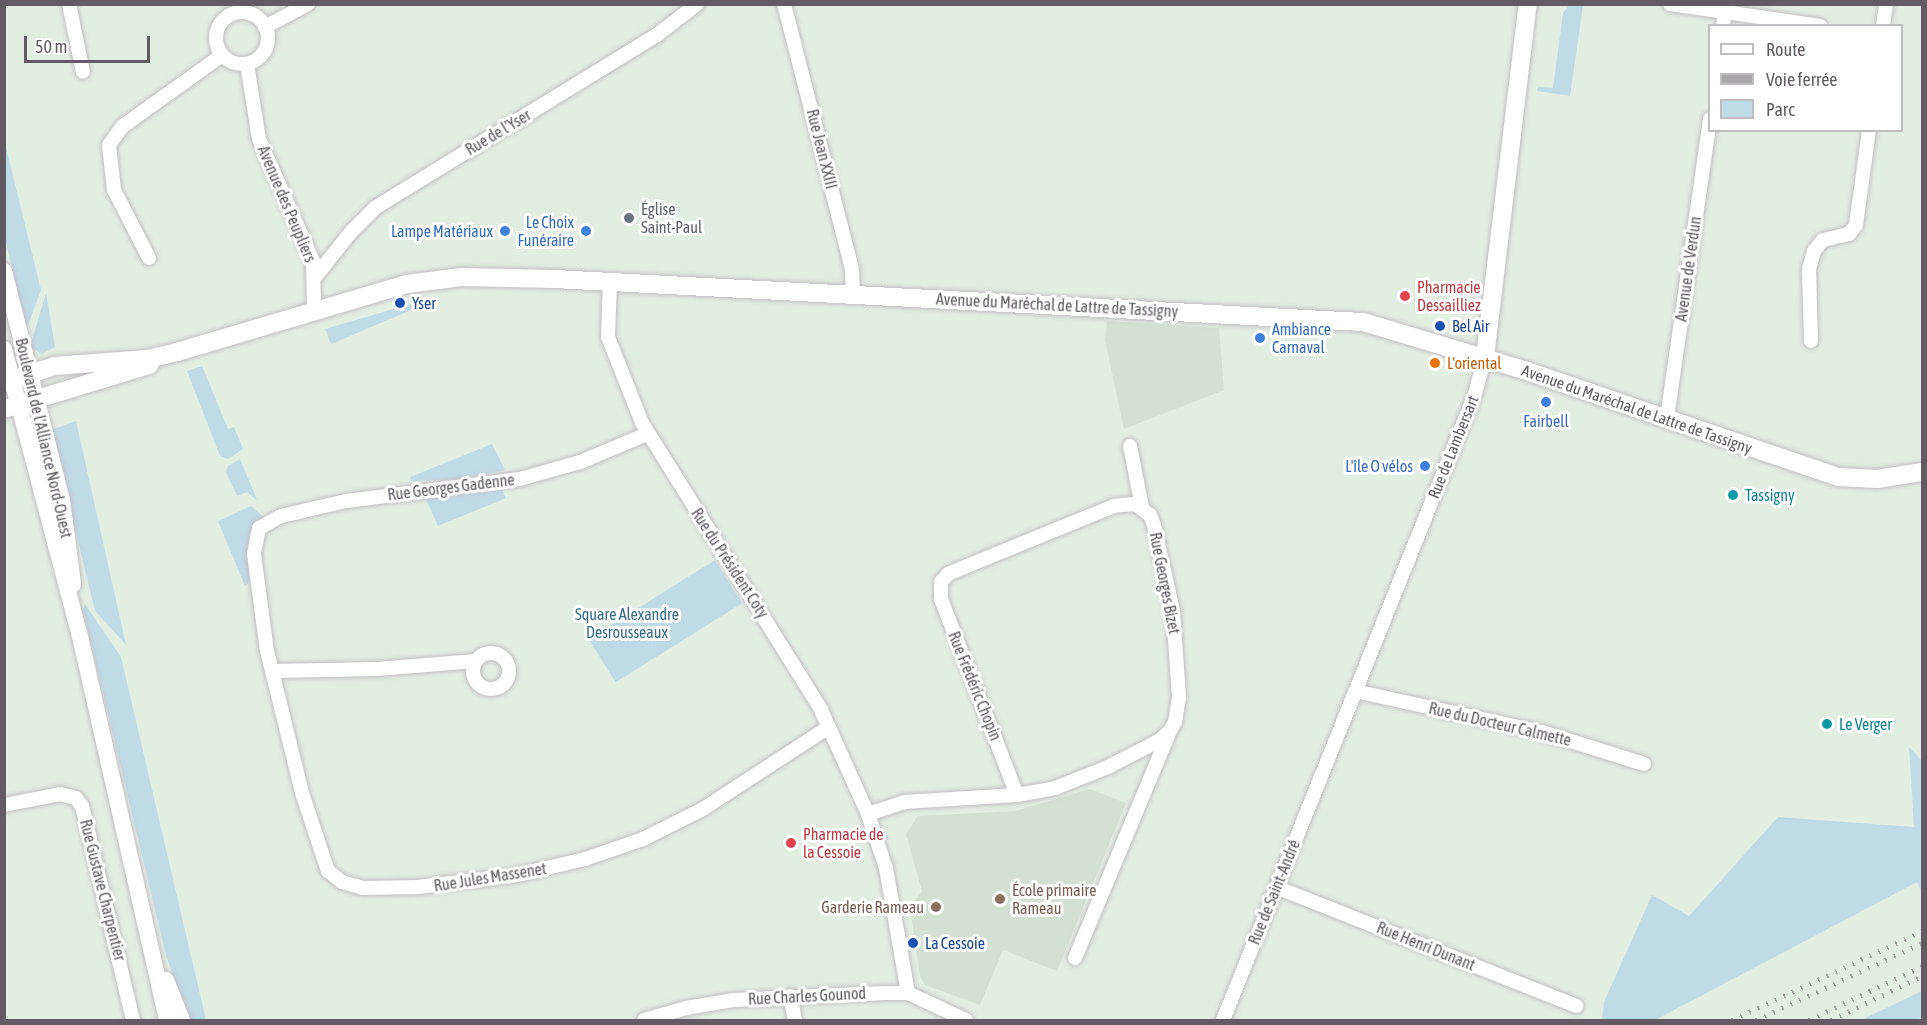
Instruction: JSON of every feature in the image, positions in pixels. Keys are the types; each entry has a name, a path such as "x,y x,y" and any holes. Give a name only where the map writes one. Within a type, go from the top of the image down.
{"main road":[{"name":"Rue de Lambersart","path":"1485,357 1528,4"},
{"name":"Avenue du Maréchal de Lattre de Tassigny","path":"12,407 123,374 177,352 406,284 444,279 610,282 1363,322 1485,357 1838,477 1877,479 1923,472"},
{"name":"Avenue du Maréchal de Lattre de Tassigny","path":"8,381 30,373 73,363 136,360 177,352"}],"street":[{"path":"69,4 83,72"},
{"path":"265,27 308,4"},
{"name":"Rue de l'Yser","path":"315,277 355,226 376,207 657,35 697,4"},
{"name":"Rue Jean XXIII","path":"784,4 852,270 853,295"},
{"path":"1670,4 1804,24"},
{"path":"1883,24 1886,4"},
{"path":"227,10 250,14 265,27 265,50 247,64 234,63 222,55 217,33 227,10"},
{"path":"149,258 114,190 109,145 123,126 222,55"},
{"name":"Avenue des Peupliers","path":"247,64 259,139 310,254 315,277 314,310"},
{"name":"Avenue de Verdun","path":"1667,418 1708,132"},
{"path":"1811,341 1809,269 1814,251 1823,240 1849,234 1856,225 1869,132"},
{"name":"Boulevard de l'Alliance Nord-Ouest","path":"4,271 67,523 81,641"},
{"name":"Rue du Président Coty","path":"610,282 608,337 647,434 784,647 829,727 868,814 878,838 908,993"},
{"name":"Boulevard de l'Alliance Nord-Ouest","path":"4,349 12,407 81,641 167,1020"},
{"name":"Rue de Lambersart","path":"1325,764 1475,394 1485,357"},
{"name":"Rue Georges Gadenne","path":"256,534 272,519 346,501 520,479 580,462 647,434"},
{"name":"Rue Georges Bizet","path":"1075,958 1136,806 1170,731 1179,697 1173,611 1154,525 1142,507 1130,446"},
{"name":"Rue Frédéric Chopin","path":"1017,795 941,599 943,577 1114,506 1130,503 1142,507"},
{"name":"Rue Jules Massenet","path":"256,534 254,554 272,671 324,863 334,877 351,885 418,888 517,875 618,848 720,799 829,727"},
{"path":"272,671 377,669 476,661"},
{"name":"Rue du Docteur Calmette","path":"1355,691 1542,732 1644,764"},
{"path":"868,814 904,802 1017,795 1083,778 1160,740 1170,731"},
{"name":"Rue de Saint-André","path":"1223,1020 1325,764"},
{"name":"Rue Gustave Charpentier","path":"4,805 60,794 76,798 82,806 134,1020"},
{"name":"Rue Henri Dunant","path":"1276,887 1576,1006"},
{"name":"Boulevard de l'Alliance Nord-Ouest","path":"150,937 182,1020"},
{"name":"Rue Charles Gounod","path":"644,1020 710,1003 790,996 908,993 966,1020"},
{"path":"790,996 795,1020"}],"shaded area":[{"path":"1107,321 1219,328 1224,390 1124,429 1105,340"},
{"name":"École primaire Rameau","path":"1090,789 1126,803 1057,971 1003,950 980,1005 925,985 920,976 910,908 922,891 906,834 918,816 1015,811"}],"green space":[{"path":"1569,5 1583,6 1570,96 1537,91 1538,87 1553,88 1563,13"},
{"path":"4,139 41,290 25,334 5,236"},
{"path":"46,293 55,347 42,354 30,347"},
{"path":"421,301 430,302 331,344 325,329"},
{"path":"202,366 228,429 234,427 243,449 228,459 220,456 187,371"},
{"path":"76,421 126,645 95,611 51,430"},
{"path":"492,444 505,470 461,479 411,481 410,477"},
{"path":"240,459 257,500 247,492 237,496 226,472 228,466"},
{"path":"502,490 506,498 438,526 426,499"},
{"path":"251,506 263,517 250,532 253,578 245,586 218,521"},
{"name":"Square Alexandre Desrousseaux","path":"715,560 742,603 616,682 589,639"},
{"path":"85,604 121,657 206,1020 188,1020 166,955 83,610"},
{"path":"1909,747 1922,761 1922,892 1917,882 1655,1020 1602,1020 1604,1002 1652,895 1689,916 1778,817 1914,827"},
{"path":"1922,991 1922,1017 1917,1020 1861,1020"}],"railway":[{"path":"1732,1020 1922,931"},
{"path":"1756,1020 1922,943"},
{"path":"1809,1020 1922,966"},
{"path":"1831,1020 1922,976"}],"place":[{"name":"Église Saint-Paul","path":"629,218"},
{"name":"Lampe Matériaux","path":"505,231"},
{"name":"Le Choix Funéraire","path":"586,231"},
{"name":"Pharmacie Dessailliez","path":"1405,296"},
{"name":"Yser","path":"400,303"},
{"name":"Bel Air","path":"1440,326"},
{"name":"Ambiance Carnaval","path":"1260,338"},
{"name":"L'oriental","path":"1435,363"},
{"name":"Fairbell","path":"1546,402"},
{"name":"L'île O vélos","path":"1425,466"},
{"name":"Tassigny","path":"1733,495"},
{"name":"Le Verger","path":"1827,724"},
{"name":"Pharmacie de la Cessoie","path":"791,843"},
{"name":"École primaire Rameau","path":"1000,899"},
{"name":"Garderie Rameau","path":"936,907"},
{"name":"La Cessoie","path":"913,943"}]}
